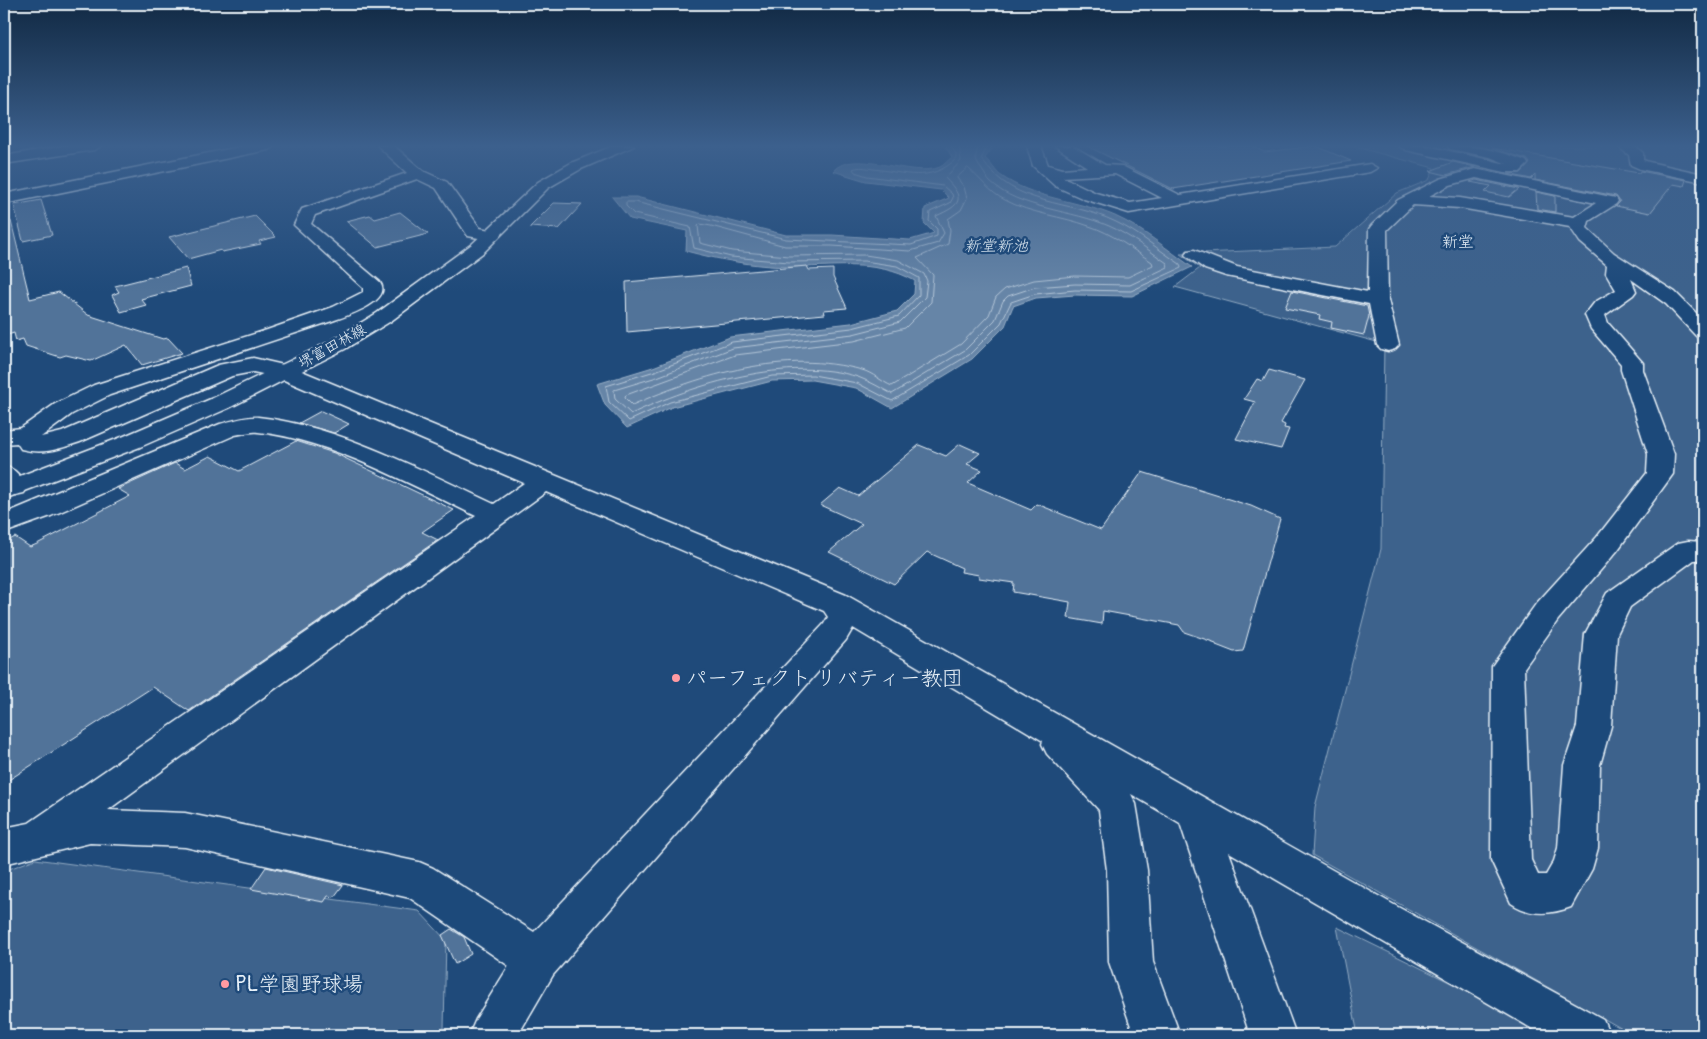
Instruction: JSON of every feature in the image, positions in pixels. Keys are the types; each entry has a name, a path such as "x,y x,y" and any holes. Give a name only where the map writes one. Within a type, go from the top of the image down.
{"main road":[{"path":"4,199 25,194"},
{"path":"4,437 28,435 47,418 104,387 266,338 363,301 373,294 373,286 302,225 308,212 359,194"},
{"path":"448,194 474,232 489,235"},
{"name":"堺富田林線","path":"7,484 132,442 338,345 384,317 478,248 489,235 533,194"},
{"path":"1087,194 1129,208 1218,194"},
{"path":"1167,194 1180,201"},
{"path":"1388,344 1378,300 1378,228 1404,203 1423,194"},
{"path":"1414,200 1460,203 1578,223 1610,201 1578,194"},
{"path":"1578,223 1578,228 1583,236 1668,296 1703,332"},
{"path":"1194,255 1211,265 1233,272 1378,300"},
{"path":"1618,262 1614,274 1623,282 1626,291 1622,296 1608,300 1599,307 1595,315 1598,325 1632,363 1632,370 1661,454 1660,474 1607,544 1547,612 1508,666 1511,860 1522,888 1536,895 1557,893 1572,869 1578,848 1582,766 1594,726 1601,634 1618,600 1688,550 1703,550"},
{"path":"28,435 30,444 47,445 72,437 226,370 253,365 284,372 835,603 1195,812 1587,1035"},
{"path":"4,524 221,433 256,424 309,435 390,465 496,515"},
{"path":"22,842 544,481"},
{"path":"492,1035 538,960 835,632 844,616 835,603"},
{"path":"1038,721 1117,804 1127,870 1130,962 1157,1035"},
{"path":"1195,812 1273,1035"},
{"path":"22,842 90,826 185,830 420,881 538,960"}],"shaded area":[{"path":"1395,194 1703,194 1703,1035 1633,1035 1312,855 1315,807 1381,549 1384,344 1175,287 1200,268 1180,254 1335,247"},
{"name":"PL学園野球場","path":"35,859 419,911 446,940 444,1028 440,1035 4,1035 4,871"},
{"path":"1337,927 1488,1001 1549,1035 1358,1035"}],"water":[{"name":"新堂新池","path":"945,194 1043,194 1086,206 1125,221 1192,267 1132,296 1075,295 1036,298 1013,306 1005,326 972,359 892,408 856,388 812,380 772,381 672,407 627,428 605,405 597,384 653,367 730,337 851,323 897,311 914,294 915,281 884,269 869,267 788,267 749,264 686,251 687,231 630,219 612,197 636,197 786,235 832,235 910,240 934,233 924,223 925,208 949,198"}],"building":[{"path":"1497,194 1512,194 1509,197"},
{"path":"1536,194 1555,196 1555,212 1537,209"},
{"path":"1608,194 1665,194 1650,213 1616,206 1620,202 1616,196"},
{"path":"41,200 52,235 23,241 14,205"},
{"path":"554,203 582,204 559,229 530,227"},
{"path":"400,212 428,234 377,247 346,221 370,215 375,219"},
{"path":"255,216 276,237 259,241 261,244 222,252 221,250 188,259 169,237"},
{"path":"11,221 30,299 59,292 88,315 163,339 168,338 182,353 142,365 126,345 91,361 66,355 60,357 26,346 23,339 16,341 14,333 4,336 4,222"},
{"path":"807,266 809,270 833,269 833,277 847,308 824,310 825,314 627,332 626,282"},
{"path":"186,268 191,286 141,299 146,305 121,312 112,295 119,292 115,286"},
{"path":"1292,291 1367,306 1369,316 1364,335 1331,328 1332,322 1319,319 1320,315 1285,308"},
{"path":"1269,370 1305,380 1281,423 1285,425 1284,428 1289,429 1281,449 1236,439 1255,402 1244,399 1257,379 1263,381"},
{"path":"321,411 349,424 334,433 299,423"},
{"path":"296,441 334,453 454,510 422,532 438,540 189,711 153,687 4,783 4,543 15,537 30,547 37,544 130,496 118,489 175,463 185,469 210,456 239,471"},
{"path":"960,444 980,453 967,464 982,470 968,483 1031,510 1037,504 1101,530 1142,472 1251,506 1280,519 1243,651 1234,652 1216,645 1216,643 1184,632 1179,625 1103,611 1102,624 1068,618 1070,602 1013,592 1014,583 979,578 979,575 961,572 962,568 927,552 894,584 829,552 862,524 820,505 840,488 858,496 919,445 946,456"},
{"path":"266,867 343,885 334,897 328,896 324,902 251,889"},
{"path":"451,929 464,937 471,954 455,964 442,935"}],"place":[{"name":"パーフェクト リバティー教団","path":"676,678"},
{"name":"PL学園野球場","path":"225,984"}],"district":[{"name":"新堂","path":"1458,241"}]}
